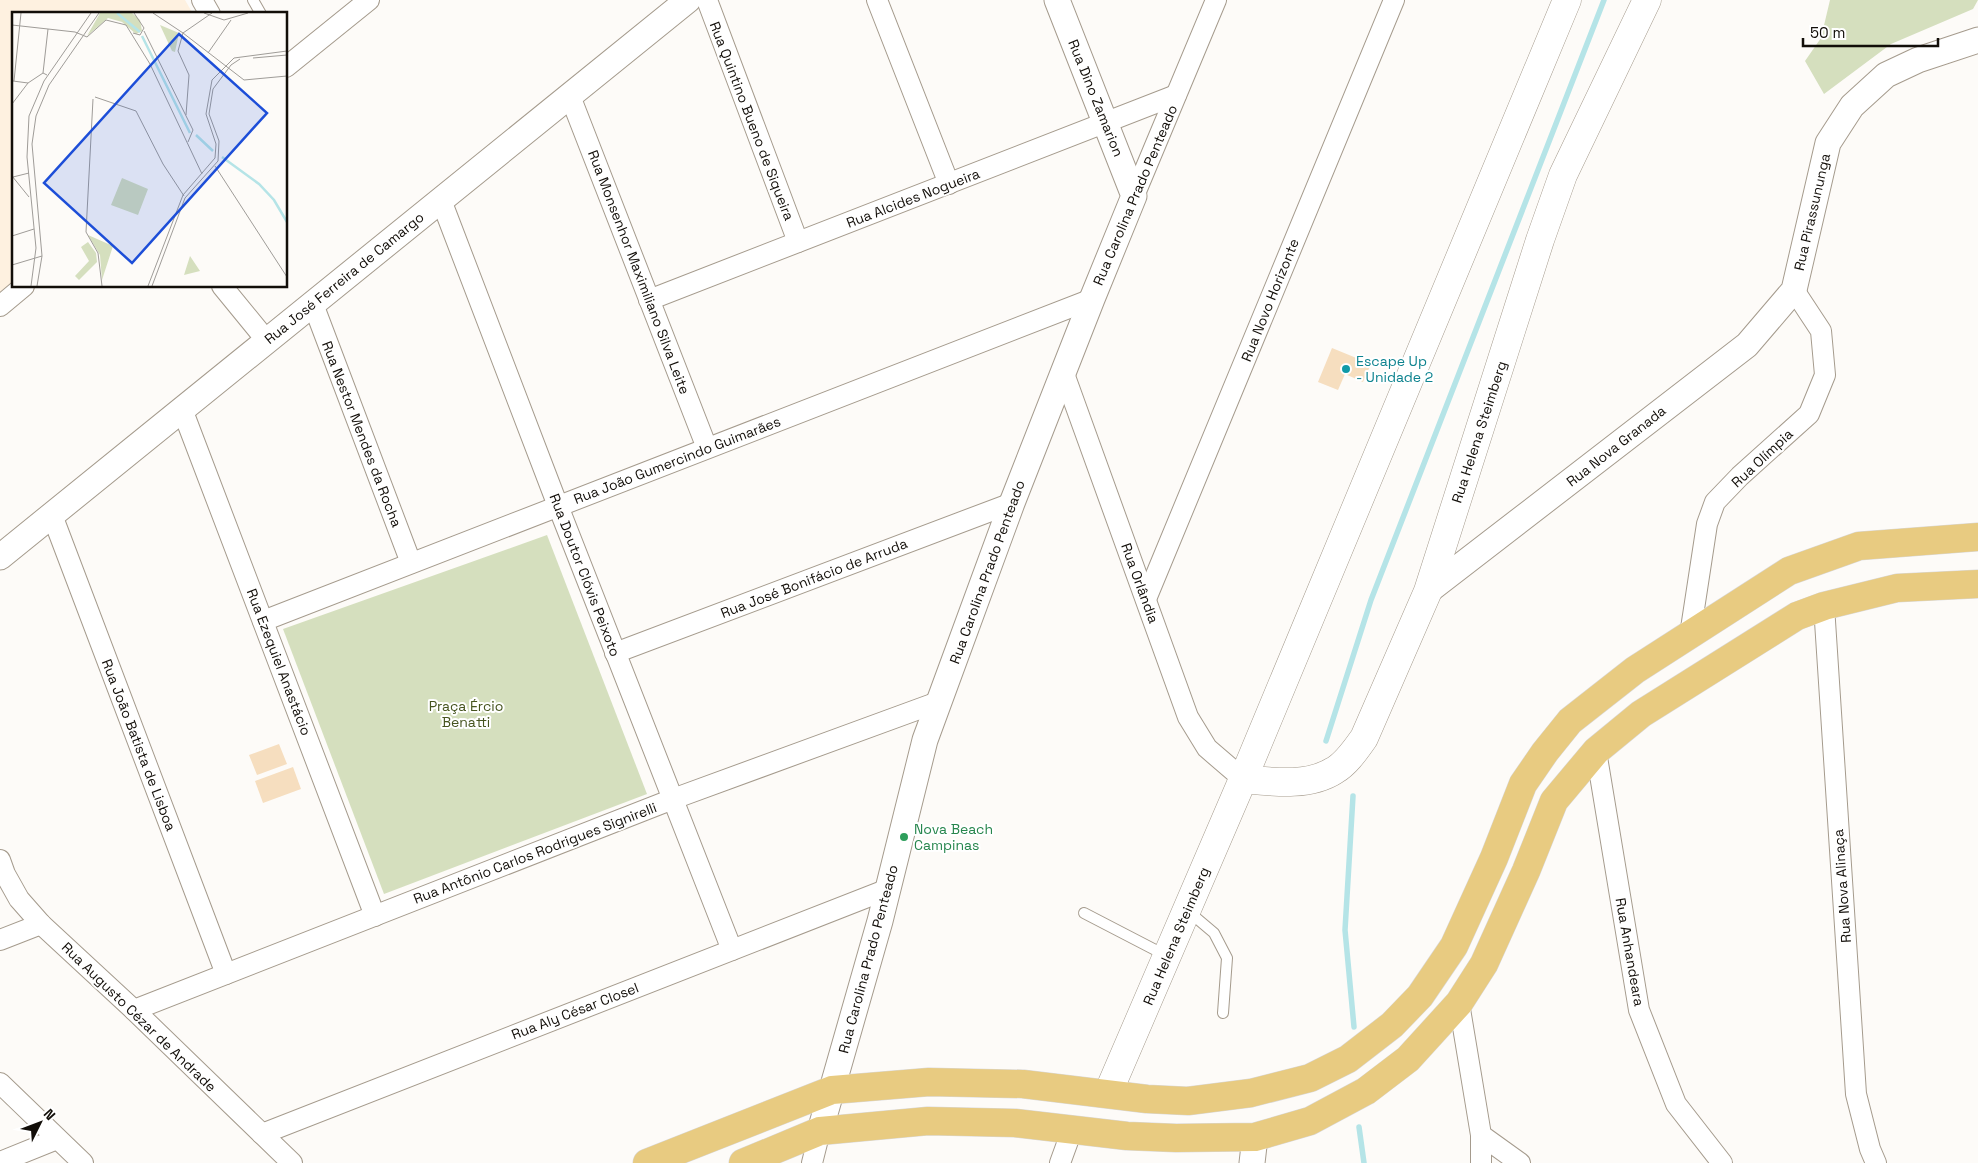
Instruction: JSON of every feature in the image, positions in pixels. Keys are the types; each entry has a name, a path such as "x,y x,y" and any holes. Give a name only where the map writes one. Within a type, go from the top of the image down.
{"main road":[{"name":"Rua Helena Steimberg","path":"1108,1094 1244,779 1567,0"},
{"name":"Rua Helena Steimberg","path":"1244,779 1278,783 1305,780 1335,770 1350,756 1364,738 1428,591 1540,240 1564,175 1647,0"},
{"path":"647,1163 832,1090 929,1082 1024,1084 1147,1099 1188,1100 1251,1094 1310,1078 1348,1060 1392,1025 1420,996 1454,946 1494,858 1523,784 1545,752 1570,721 1636,670 1789,572 1859,546 1978,537"},
{"path":"743,1163 820,1131 928,1121 1015,1123 1253,1150 1366,1091 1408,1058 1459,1003 1484,964 1526,871 1554,801 1596,751 1641,714 1797,616 1824,606 1897,588 1978,584"},
{"path":"1444,961 1455,960 1465,963 1471,968 1475,978"},
{"path":"928,1121 929,1082"},
{"path":"1251,1094 1249,1118 1253,1150"}],"street":[{"path":"202,0 209,12"},
{"path":"288,62 369,0"},
{"name":"Rua José Ferreira de Camargo","path":"0,557 688,0"},
{"name":"Rua Quintino Bueno de Siqueira","path":"707,0 798,242"},
{"path":"877,0 949,184"},
{"name":"Rua Dino Zamarion","path":"1057,0 1134,196"},
{"name":"Rua Carolina Prado Penteado","path":"812,1163 888,889 925,740 938,702 1063,371 1216,0"},
{"name":"Rua Novo Horizonte","path":"1146,599 1394,0"},
{"name":"Rua Pirassununga","path":"1794,290 1828,143 1852,106 1886,75 1918,60 1978,40"},
{"name":"Rua Monsenhor Maximiliano Silva Leite","path":"570,96 707,448"},
{"name":"Rua Alcides Nogueira","path":"649,300 1176,96"},
{"name":"Rua Doutor Clóvis Peixoto","path":"441,200 558,506 732,950"},
{"path":"0,306 22,288"},
{"path":"224,288 266,341"},
{"name":"Rua Nova Granada","path":"1428,591 1747,345 1794,290"},
{"name":"Rua Olímpia","path":"1690,635 1706,524 1715,502 1740,476 1809,414 1825,375 1821,331 1794,290"},
{"name":"Rua João Gumercindo Guimarães","path":"263,621 1092,299"},
{"name":"Rua Nestor Mendes da Rocha","path":"313,304 411,563"},
{"name":"Rua Orlândia","path":"1063,371 1188,717 1208,748 1244,779"},
{"name":"Rua Ezequiel Anastácio","path":"182,409 375,916"},
{"name":"Rua José Bonifácio de Arruda","path":"616,653 1012,503"},
{"name":"Rua João Batista de Lisboa","path":"52,515 226,974"},
{"name":"Rua Nova Alinaça","path":"1824,606 1856,1094 1870,1149 1876,1163"},
{"name":"Rua Antônio Carlos Rodrigues Signirelli","path":"134,1010 673,799 938,702"},
{"name":"Rua Anhandeara","path":"1596,751 1639,1010 1676,1104 1722,1163"},
{"name":"Rua Augusto Cézar de Andrade","path":"0,860 5,874 20,899 41,924 134,1010 292,1163"},
{"name":"Rua Aly César Closel","path":"262,1134 888,889"},
{"path":"0,940 41,924"},
{"path":"1459,1003 1481,1135 1481,1163"},
{"path":"0,1083 83,1163"},
{"path":"1060,1163 1072,1130"},
{"path":"1481,1135 1520,1163"},
{"path":"0,1162 57,1138"}],"lane":[{"path":"253,0 261,12"},
{"path":"1187,910 1214,933 1227,958 1223,1013"},
{"path":"1084,913 1167,956"}],"shaded area":[{"path":"0,0 185,0 192,12 12,12 12,288 0,301"}],"green space":[{"path":"1830,0 1978,0 1973,9 1891,44 1824,94 1805,61 1821,38"},
{"name":"Praça Ércio Benatti","path":"547,535 647,794 384,894 283,629"}],"building":[{"name":"Escape Up - Unidade 2","path":"1332,348 1371,364 1363,382 1345,374 1338,390 1318,382"},
{"path":"279,744 287,764 257,775 249,755"},
{"path":"293,767 301,789 263,803 255,781"}],"waterway":[{"path":"1326,741 1371,600 1604,0"},
{"path":"1353,796 1345,930 1354,1027"},
{"path":"1359,1127 1364,1163"}],"place":[{"name":"Escape Up - Unidade 2","path":"1346,369"},
{"name":"Nova Beach Campinas","path":"904,837"}]}
